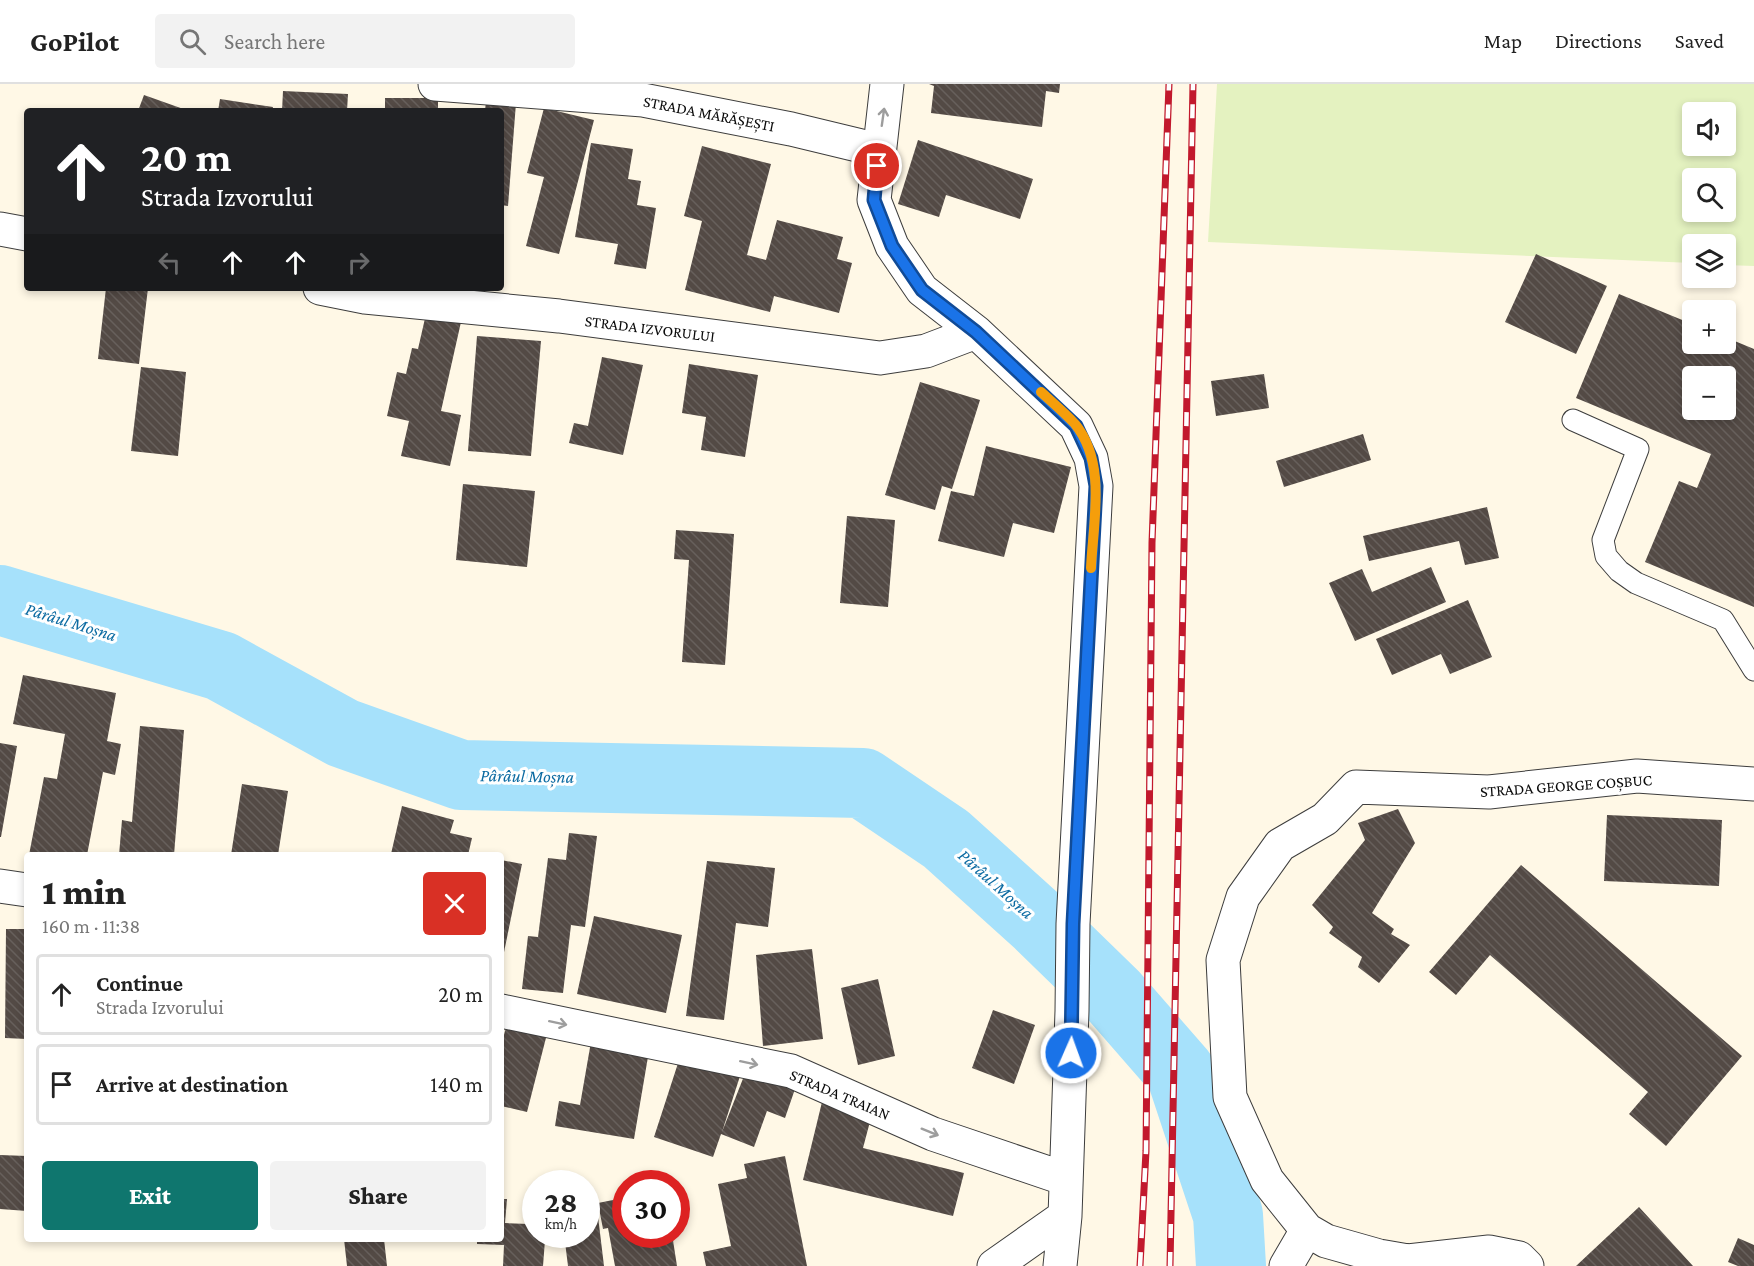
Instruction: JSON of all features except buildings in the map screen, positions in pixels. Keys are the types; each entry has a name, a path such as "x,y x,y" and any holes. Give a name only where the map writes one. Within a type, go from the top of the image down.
{"street":[{"name":"STRADA MĂRĂȘEȘTI","path":"435,84 643,100 791,129 878,150"},
{"path":"887,84 874,200 892,246 922,290 976,332 1076,426 1091,458 1096,486 1073,924 1065,1216 1060,1266"},
{"path":"0,229 24,233"},
{"name":"STRADA IZVORULUI","path":"335,291 365,297 559,316 880,358 926,351 976,332"},
{"name":"STRADA GEORGE COȘBUC","path":"1307,1230 1267,1180 1230,1097 1222,960 1243,897 1280,845 1325,819 1356,787 1490,792 1637,776 1754,784"},
{"path":"0,886 24,890"},
{"name":"STRADA TRAIAN","path":"504,1012 791,1071 933,1134 1066,1179"},
{"path":"994,1266 1065,1216"},
{"path":"1286,1266 1307,1230 1326,1241 1379,1256 1408,1261 1489,1252 1519,1258 1527,1266"}],"lane":[{"path":"1573,420 1638,449 1603,540 1606,556 1619,571 1636,583 1723,620 1754,670"}],"green space":[{"path":"1217,84 1754,84 1754,266 1736,265 1736,234 1682,234 1682,263 1208,242"}],"waterway":[{"name":"Pârâul Moșna","path":"0,600 221,666 343,733 461,775 863,783 946,839 1038,922 1113,995 1181,1073 1228,1215 1231,1266"}],"railway":[{"path":"1140,1266 1146,1151 1152,543 1169,84"},
{"path":"1170,1266 1193,84"}],"slow traffic":[{"path":"1041,392 1076,426 1091,458 1096,486 1091,568"}],"route":[{"path":"877,166 874,200 892,246 922,290 976,332 1050,400 1076,426 1091,458 1096,486 1073,924 1071,1053"}]}
